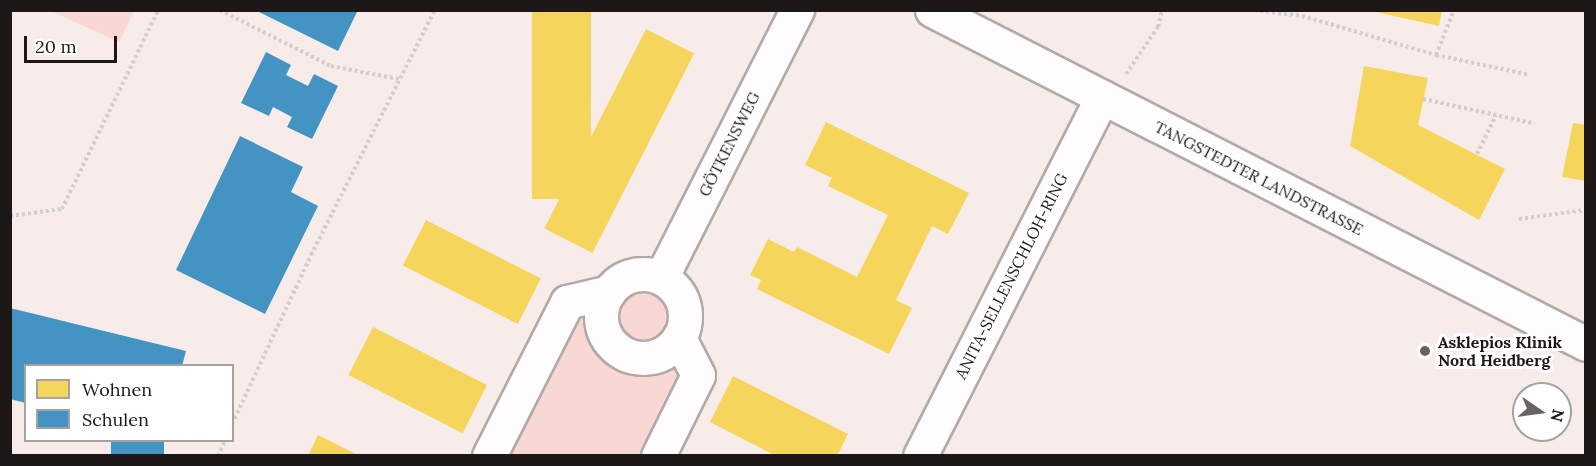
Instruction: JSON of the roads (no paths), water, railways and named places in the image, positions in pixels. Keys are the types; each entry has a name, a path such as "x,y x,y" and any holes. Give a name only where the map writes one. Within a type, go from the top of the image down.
{"street":[{"name":"GÖTKENSWEG","path":"661,278 796,10"},
{"name":"TANGSTEDTER LANDSTRASSE","path":"932,10 1586,344"},
{"name":"ANITA-SELLENSCHLOH-RING","path":"920,456 1106,99"},
{"path":"489,456 567,302 609,292 627,278 650,275 661,278 673,286 685,311 679,338 659,356 645,358 620,352 603,331 603,304 609,292"},
{"path":"658,456 698,375 679,338"}],"place":[{"name":"Asklepios Klinik Nord Heidberg","path":"1425,351"}]}
